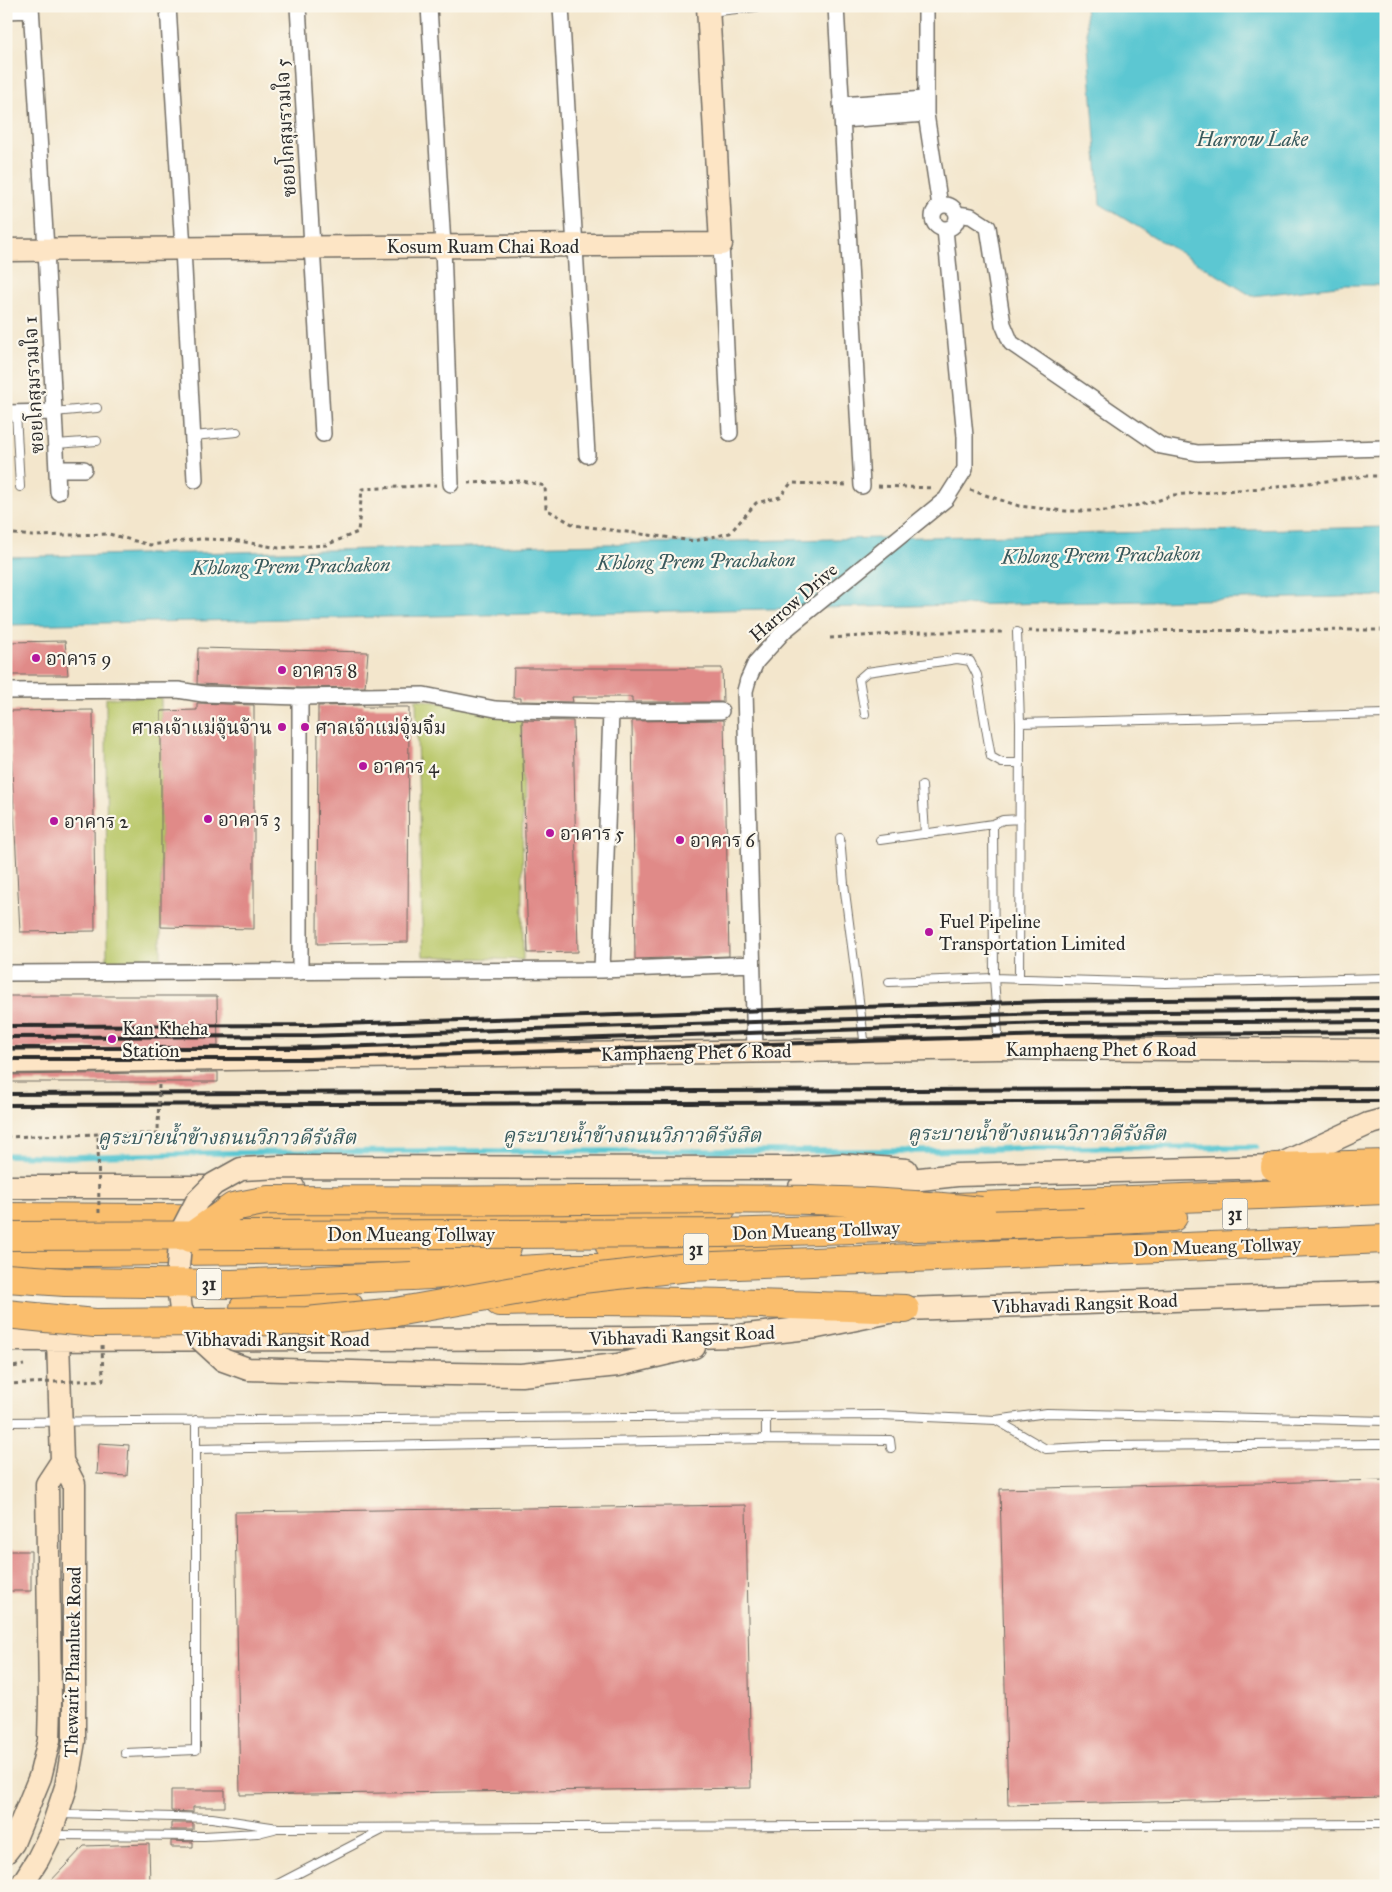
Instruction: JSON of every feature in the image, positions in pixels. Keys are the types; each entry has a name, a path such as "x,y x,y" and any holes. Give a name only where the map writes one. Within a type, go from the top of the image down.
{"highway":[{"path":"1275,1167 1386,1164"},
{"name":"31","path":"6,1217 303,1219 894,1209 1386,1190"},
{"path":"179,1251 196,1232 233,1207 268,1200 833,1200 916,1204 1084,1222"},
{"name":"Don Mueang Tollway","path":"6,1236 721,1233 1084,1222 1386,1206"},
{"name":"Don Mueang Tollway","path":"6,1278 65,1282 232,1284 555,1268 689,1266 1386,1239"},
{"name":"Vibhavadi Rangsit Road","path":"6,1253 621,1246 1065,1264 1386,1250"},
{"name":"Don Mueang Tollway","path":"6,1314 95,1323 306,1322 396,1312 582,1279 689,1266"},
{"path":"6,1327 219,1309 550,1301 762,1304 905,1309"}],"main road":[{"path":"708,9 721,244"},
{"name":"Kosum Ruam Chai Road","path":"6,250 721,244"},
{"name":"Kamphaeng Phet 6 Road","path":"6,1062 999,1048 1386,1050"},
{"path":"6,1187 847,1187 957,1175 1275,1167 1368,1124 1386,1119"},
{"path":"739,1336 618,1365 522,1375 248,1369 223,1360 199,1338 181,1310 177,1279 181,1232 197,1200 214,1184 241,1169 280,1167 793,1168 842,1165 957,1175"},
{"name":"Vibhavadi Rangsit Road","path":"6,1340 739,1336 817,1327 905,1309 1386,1293"},
{"name":"Thewarit Phanluek Road","path":"21,1886 38,1859 53,1824 66,1787 74,1741 74,1484 62,1461 58,1340"},
{"name":"Thewarit Phanluek Road","path":"8,1845 40,1777 49,1740 47,1484 62,1461"},
{"path":"8,1845 38,1859"}],"street":[{"path":"168,6 195,480"},
{"name":"ซอยโกสุมรวมใจ 5","path":"298,6 323,434"},
{"path":"429,6 443,246 451,484"},
{"path":"561,6 587,455"},
{"path":"836,6 862,486"},
{"name":"Harrow Drive","path":"754,1051 745,691 748,680 756,662 784,631 946,499 965,469 965,436 945,229 935,225 933,220 933,214 940,206 926,114 926,6"},
{"path":"6,11 31,8"},
{"name":"ซอยโกสุมรวมใจ 1","path":"31,8 46,249 58,492"},
{"path":"841,113 925,99"},
{"path":"841,113 926,114"},
{"path":"940,206 950,205 957,214 955,225 945,229"},
{"path":"957,214 971,216 988,227 1003,324 1011,343 1161,446 1198,453 1386,448"},
{"path":"721,244 730,433"},
{"path":"11,413 54,412"},
{"path":"57,469 84,469"},
{"path":"6,691 178,690 203,694 300,697 424,695 495,708 611,712 721,711"},
{"path":"300,697 300,972"},
{"path":"602,970 611,712"},
{"path":"6,973 602,970 752,964"}],"lane":[{"path":"708,9 764,6"},
{"path":"54,412 97,408"},
{"path":"11,413 20,487"},
{"path":"193,436 237,432"},
{"path":"56,444 97,440"},
{"path":"1017,632 1020,723 1019,979"},
{"path":"865,714 859,679 867,672 957,659 970,661 977,675 991,756 1002,763 1020,763"},
{"path":"1020,723 1386,714"},
{"path":"922,786 925,834"},
{"path":"880,840 993,824 1003,820 1020,819"},
{"path":"993,824 994,978 999,1048"},
{"path":"840,838 865,1050"},
{"path":"889,982 994,978 1165,983 1386,978"},
{"path":"6,1422 880,1415 996,1420 1047,1414 1386,1421"},
{"path":"766,1417 766,1440"},
{"path":"125,1753 196,1750 196,1420"},
{"path":"996,1420 1046,1449 1104,1446 1386,1444"},
{"path":"197,1448 766,1440 890,1440 891,1448"},
{"path":"53,1824 212,1818 278,1828 1386,1824"},
{"path":"53,1824 204,1836 258,1833 278,1828"},
{"path":"274,1886 386,1828"}],"path":[{"path":"964,489 1019,506 1106,511 1154,502 1173,495 1276,488 1367,476 1386,476"},
{"path":"6,533 32,536 109,534 150,545 200,540 233,540 280,548 326,545 358,532 362,489 523,481 545,486 546,509 574,525 694,541 730,533 756,503 780,497 791,483 938,488"},
{"path":"830,638 922,632 1386,630"},
{"path":"6,1137 98,1134"},
{"path":"6,1368 24,1365"},
{"path":"6,1384 103,1380"}],"green space":[{"path":"161,697 161,966 107,967 106,698"},
{"path":"416,699 522,715 523,960 423,956"}],"water":[{"name":"Harrow Lake","path":"1085,6 1386,6 1386,285 1345,285 1252,296 1100,204"},
{"name":"Khlong Prem Prachakon","path":"1386,527 1386,596 6,625 6,557"}],"building":[{"name":"อาคาร 9","path":"65,641 68,675 6,675 6,642"},
{"name":"อาคาร 8","path":"198,648 368,652 365,687 300,688 197,684"},
{"path":"514,668 722,668 723,702 632,702 632,697 572,697 573,702 521,701 521,698 513,698"},
{"name":"อาคาร 3","path":"197,703 254,705 254,929 161,927 161,711 197,710"},
{"name":"อาคาร 4","path":"364,705 363,707 409,707 408,942 317,944 318,706"},
{"name":"อาคาร 2","path":"93,710 95,931 20,932 9,711"},
{"name":"อาคาร 5","path":"522,720 573,721 578,952 528,953"},
{"name":"อาคาร 6","path":"724,720 729,956 635,959 632,721"},
{"path":"6,996 217,996 218,1046 6,1049"},
{"path":"218,1072 218,1082 6,1082 6,1075"},
{"path":"99,1443 129,1445 127,1476 97,1474"},
{"path":"1386,1480 1386,1797 1008,1805 1000,1489"},
{"path":"746,1505 751,1788 240,1795 235,1512"},
{"path":"6,1551 31,1551 31,1591 6,1591"},
{"path":"171,1790 225,1790 225,1807 193,1807 193,1812 171,1811"},
{"path":"171,1823 193,1823 193,1830 171,1830"},
{"path":"171,1841 193,1842 193,1847 171,1847"},
{"path":"149,1844 150,1886 46,1886 84,1846"}],"waterway":[{"name":"คูระบายน้ำข้างถนนวิภาวดีรังสิต","path":"6,1155 68,1157 210,1153 425,1151 930,1151 1019,1148 1257,1147"}],"railway":[{"path":"6,1026 308,1025 1045,1001 1386,998"},
{"path":"6,1037 308,1036 1045,1013 1386,1010"},
{"path":"6,1048 308,1048 1045,1023 1386,1021"},
{"path":"6,1059 309,1059 1046,1035 1386,1032"},
{"path":"6,1094 1386,1088"},
{"path":"6,1105 1386,1101"}],"place":[{"name":"อาคาร 9","path":"36,658"},
{"name":"อาคาร 8","path":"282,670"},
{"name":"ศาลเจ้าแม่จุ้นจ้าน","path":"282,727"},
{"name":"ศาลเจ้าแม่จุ๋มจิ๋ม","path":"305,727"},
{"name":"อาคาร 4","path":"363,766"},
{"name":"อาคาร 3","path":"208,819"},
{"name":"อาคาร 2","path":"54,821"},
{"name":"อาคาร 5","path":"550,833"},
{"name":"อาคาร 6","path":"680,840"},
{"name":"Fuel Pipeline Transportation Limited","path":"929,932"},
{"name":"Kan Kheha Station","path":"112,1039"}]}
